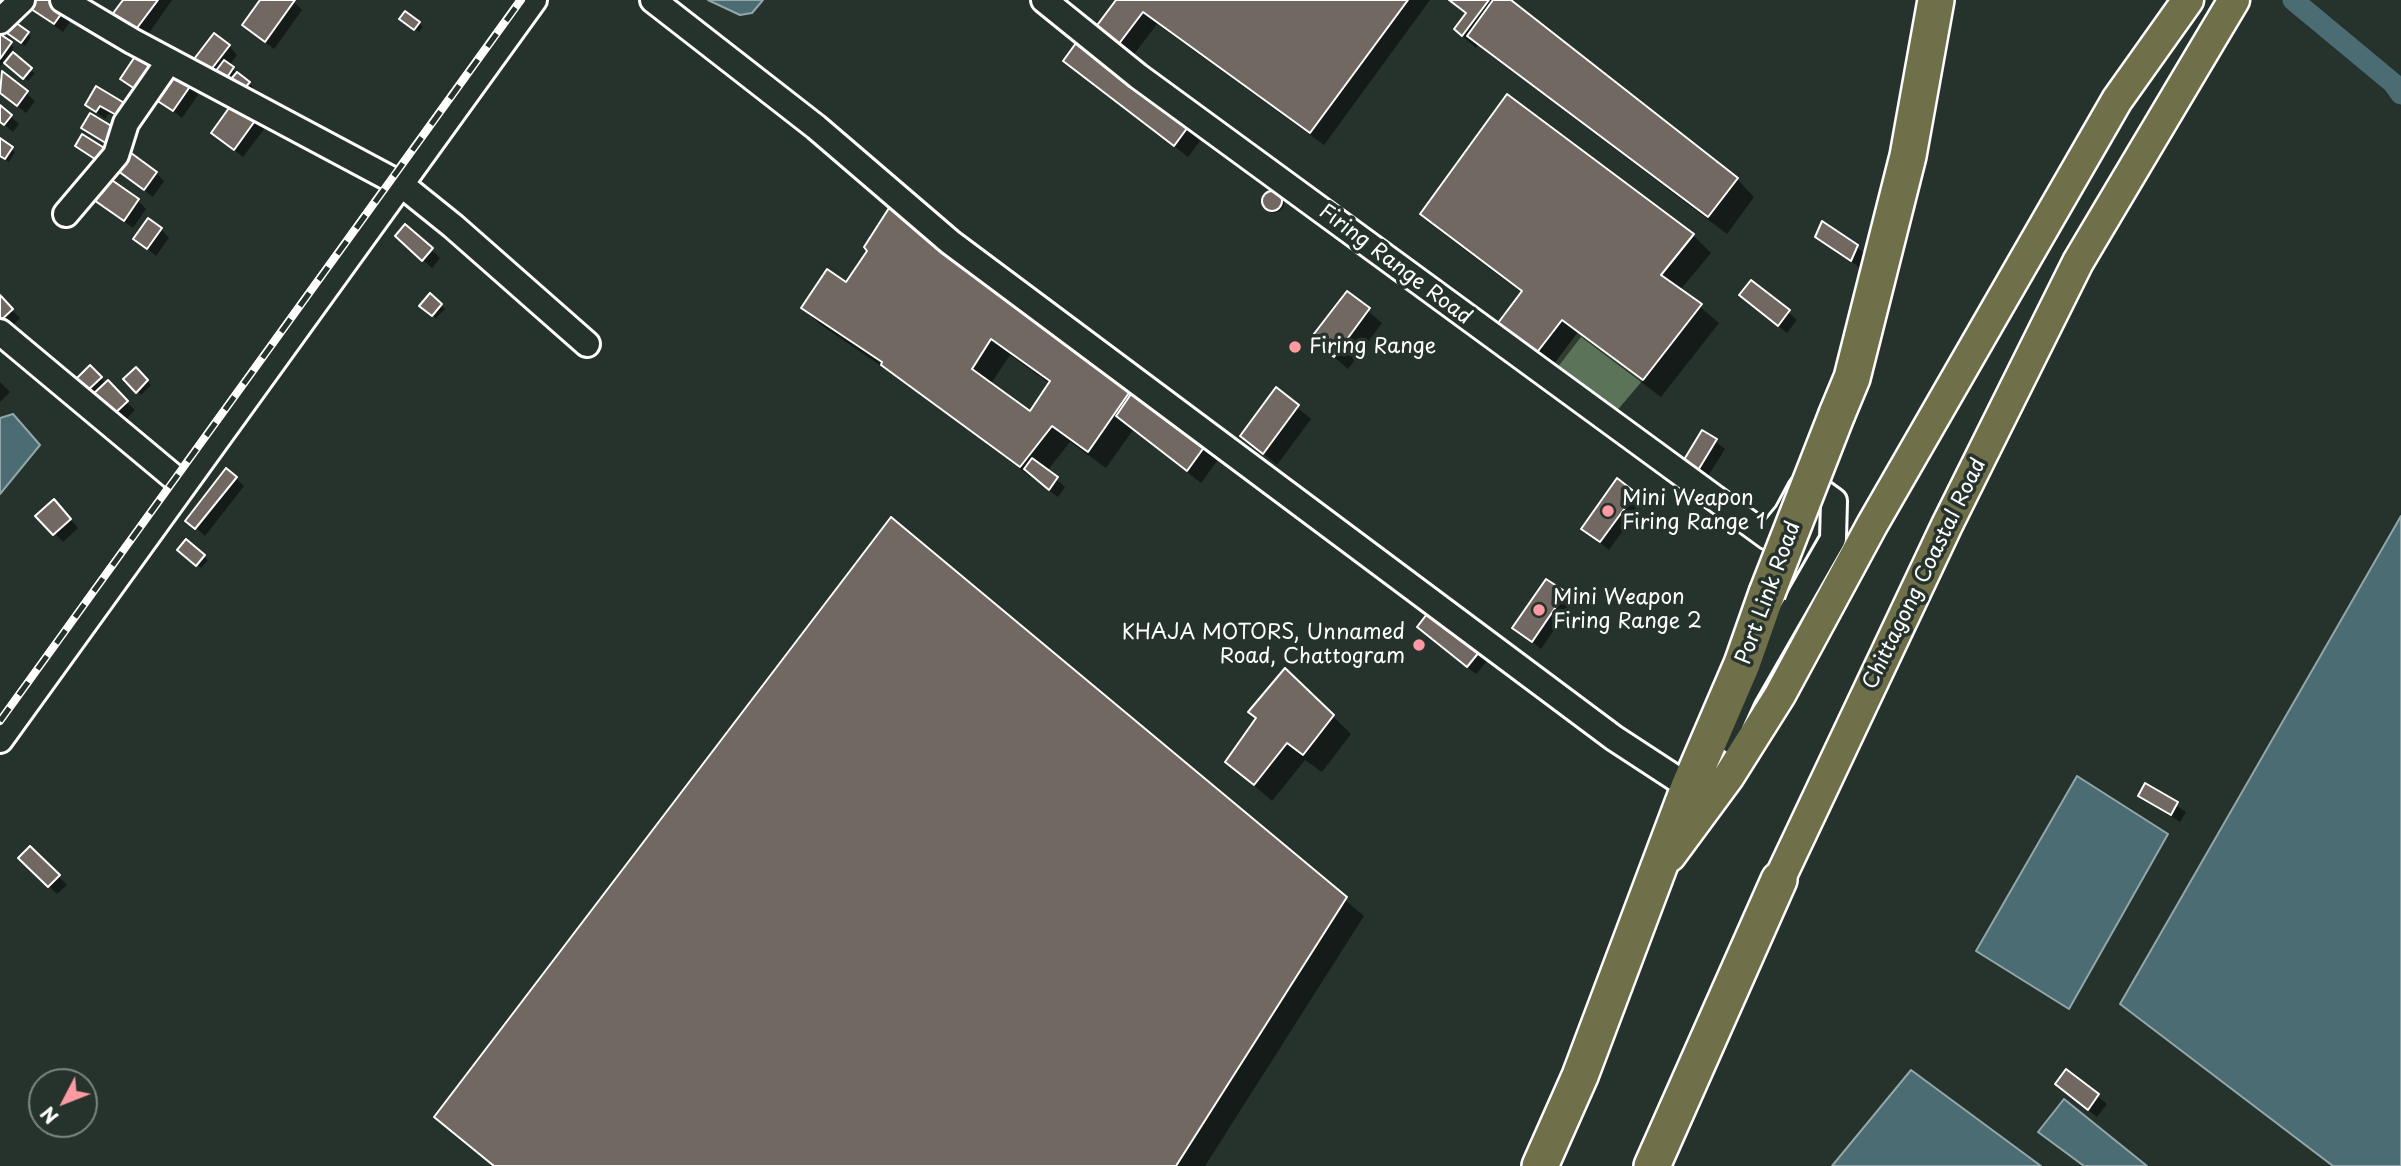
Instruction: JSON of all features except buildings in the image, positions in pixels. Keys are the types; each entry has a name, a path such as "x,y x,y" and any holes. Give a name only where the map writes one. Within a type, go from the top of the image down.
{"highway":[{"name":"Port Link Road","path":"1540,1166 1580,1076 1655,876 1700,793 1767,593 1852,378 1908,156 1936,0"},
{"name":"Chittagong Coastal Road","path":"1652,1166 1779,880"}],"main road":[{"path":"1700,793 1755,734 2117,100 2188,0"},
{"name":"Chittagong Coastal Road","path":"1779,880 1947,525 2078,262 2234,0"}],"street":[{"path":"0,21 22,0"},
{"path":"63,0 169,61 402,185 453,226 587,344"},
{"path":"0,740 534,0"},
{"path":"653,0 816,127 950,242 1603,729 1700,793 1725,736 1737,744 1755,734"},
{"name":"Firing Range Road","path":"1044,0 1097,44 1252,157 1374,251 1768,537 1787,514 1801,488 1816,488 1834,500 1833,539 1749,685 1725,736"},
{"path":"66,214 116,155 126,123 169,61"},
{"path":"0,332 183,484"}],"green space":[{"path":"1578,332 1643,380 1615,413 1551,368"}],"water":[{"path":"708,0 763,0 752,13 740,15"},
{"path":"13,414 40,445 0,494 0,418"},
{"path":"2401,516 2401,1166 2333,1166 2120,1004"},
{"path":"2077,776 2168,834 2069,1009 1976,951"},
{"path":"1911,1070 2041,1166 1832,1166"},
{"path":"2064,1099 2147,1166 2084,1166 2038,1132"}],"waterway":[{"path":"2293,0 2393,83 2401,94"}],"railway":[{"path":"0,721 521,0"}],"place":[{"name":"Firing Range","path":"1295,347"},
{"name":"Mini Weapon Firing Range 1","path":"1608,511"},
{"name":"Mini Weapon Firing Range 2","path":"1539,610"},
{"name":"KHAJA MOTORS, Unnamed Road, Chattogram","path":"1419,645"}]}
